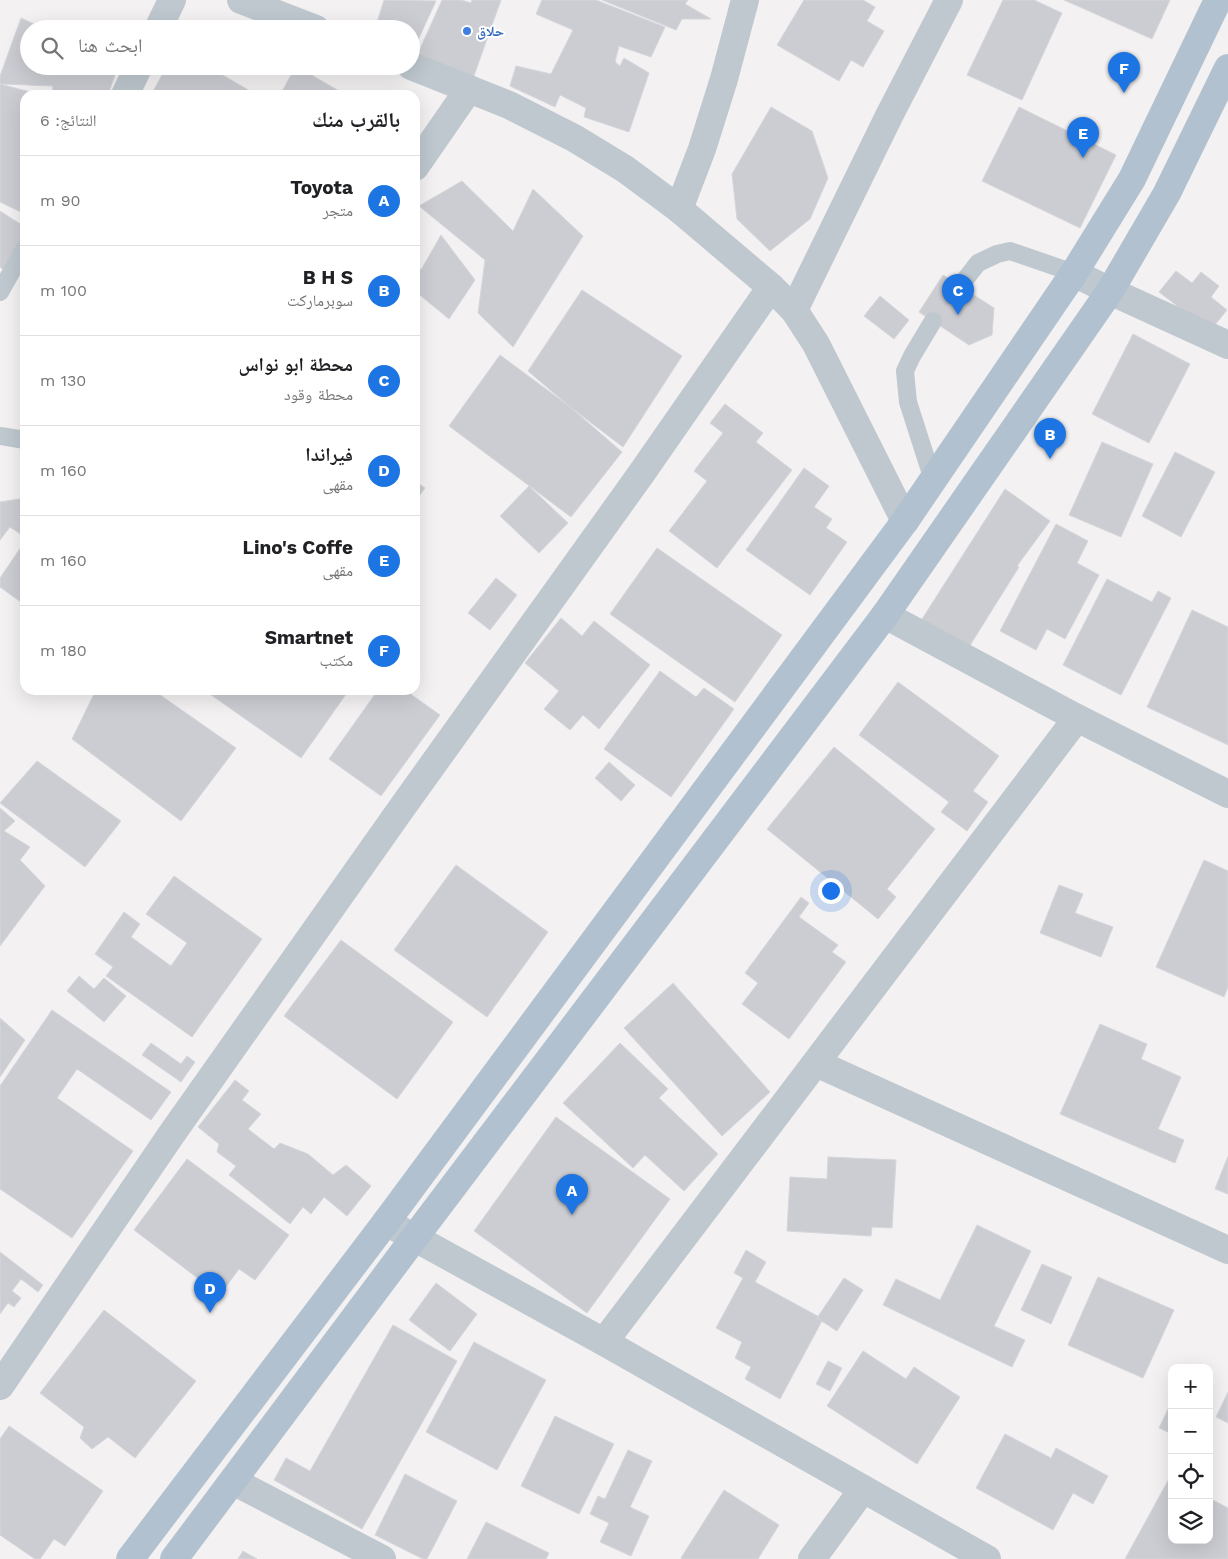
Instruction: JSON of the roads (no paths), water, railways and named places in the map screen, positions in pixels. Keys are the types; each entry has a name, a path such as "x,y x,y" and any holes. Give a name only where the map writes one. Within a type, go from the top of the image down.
{"main road":[{"path":"130,1559 386,1222 905,521 1074,273 1132,179 1218,0"},
{"path":"174,1559 884,616 1110,291 1167,194 1228,68"}],"street":[{"path":"162,20 172,0"},
{"path":"241,0 293,20"},
{"path":"679,209 702,149 724,79 745,0"},
{"path":"794,310 890,114 949,0"},
{"path":"420,70 509,105 574,138 625,169 679,209 771,288 794,310 816,344 905,521"},
{"path":"127,90 134,75"},
{"path":"420,160 469,89"},
{"path":"1074,273 1228,345"},
{"path":"0,1386 171,1135 636,482 771,288"},
{"path":"884,616 1076,718 1228,794"},
{"path":"604,1342 1076,718"},
{"path":"816,1063 1228,1250"},
{"path":"386,1222 604,1342 987,1559"},
{"path":"233,1481 382,1559"},
{"path":"812,1559 864,1489"}],"lane":[{"path":"960,286 978,264 997,254 1010,252 1074,273"},
{"path":"0,292 20,257"},
{"path":"933,321 905,371 908,402 933,480"},
{"path":"0,436 20,439"}],"place":[{"name":"حلاق","path":"467,31"},
{"name":"Smartnet","path":"1124,93"},
{"name":"Lino's Coffe","path":"1083,158"},
{"name":"محطة ابو نواس","path":"958,315"},
{"name":"B H S","path":"1050,459"},
{"name":"Toyota","path":"572,1215"},
{"name":"فيراندا","path":"210,1313"}]}
